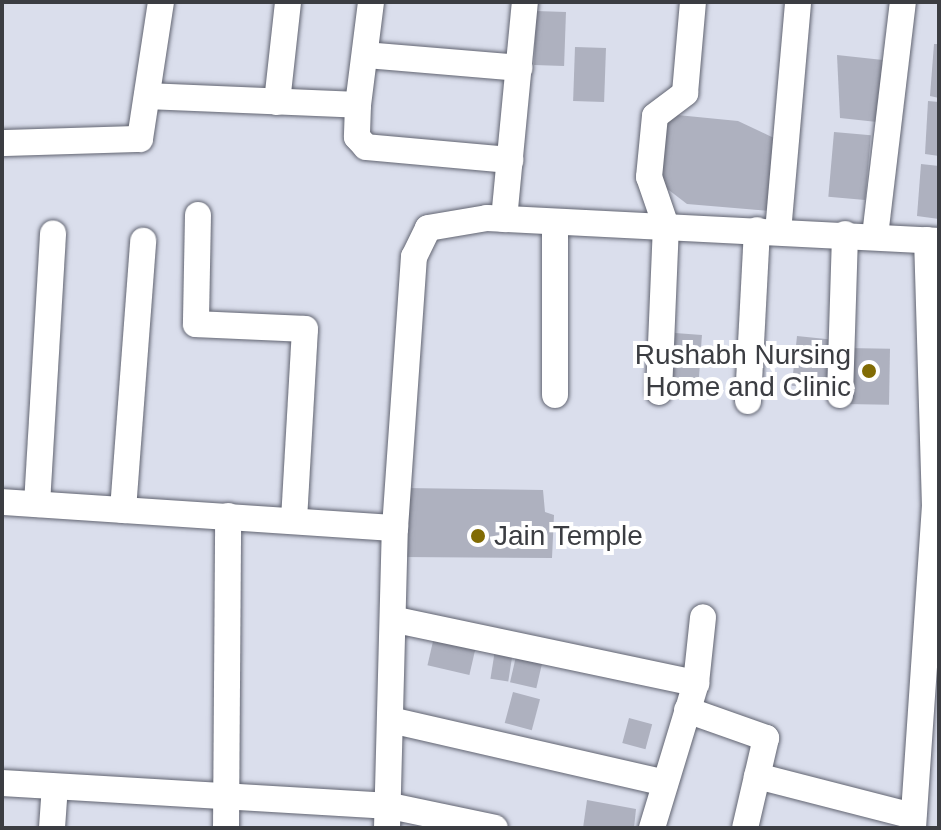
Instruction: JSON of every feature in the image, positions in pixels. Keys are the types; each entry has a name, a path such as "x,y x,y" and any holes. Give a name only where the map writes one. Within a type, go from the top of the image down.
{"street":[{"path":"2,143 140,139 161,2"},
{"path":"277,102 288,2"},
{"path":"371,2 357,137 366,147 510,160"},
{"path":"504,219 525,2"},
{"path":"659,392 666,226 649,177 655,116 685,93 693,2"},
{"path":"748,401 798,2"},
{"path":"875,236 903,2"},
{"path":"365,55 519,68"},
{"path":"147,96 358,105"},
{"path":"198,215 196,324 305,329 294,520"},
{"path":"389,817 395,721 395,528 414,257 428,228 504,219 933,240 935,507 913,822 757,776"},
{"path":"555,222 555,395"},
{"path":"37,504 53,233"},
{"path":"840,395 845,234"},
{"path":"123,510 143,241"},
{"path":"2,502 395,528"},
{"path":"226,828 228,516"},
{"path":"652,828 696,683 703,617"},
{"path":"396,620 696,683"},
{"path":"687,710 766,738 745,828"},
{"path":"395,721 665,783"},
{"path":"2,783 55,789 228,794 389,817 495,828"},
{"path":"52,828 55,789"}],"building":[{"path":"536,11 566,12 564,66 534,65"},
{"path":"934,44 939,44 939,98 930,96"},
{"path":"575,47 606,48 604,102 573,101"},
{"path":"837,55 883,60 877,122 840,118"},
{"path":"928,101 939,102 939,156 925,154"},
{"path":"667,114 738,121 776,139 770,211 687,204 661,184"},
{"path":"834,132 871,135 865,200 828,197"},
{"path":"921,164 939,166 939,219 917,216"},
{"path":"675,333 702,335 698,395 671,393"},
{"path":"797,336 838,340 833,390 792,386"},
{"path":"846,348 890,349 889,405 845,404"},
{"name":"Jain Temple","path":"405,488 543,490 545,512 554,515 552,558 402,557"},
{"path":"434,637 476,647 469,675 427,665"},
{"path":"495,650 513,653 508,681 490,679"},
{"path":"517,652 543,658 536,688 510,682"},
{"path":"513,692 540,699 532,730 505,723"},
{"path":"629,718 652,724 645,749 622,743"},
{"path":"587,800 636,809 634,828 583,828"}],"place":[{"name":"Rushabh Nursing Home and Clinic","path":"869,371"},
{"name":"Jain Temple","path":"478,536"}]}
